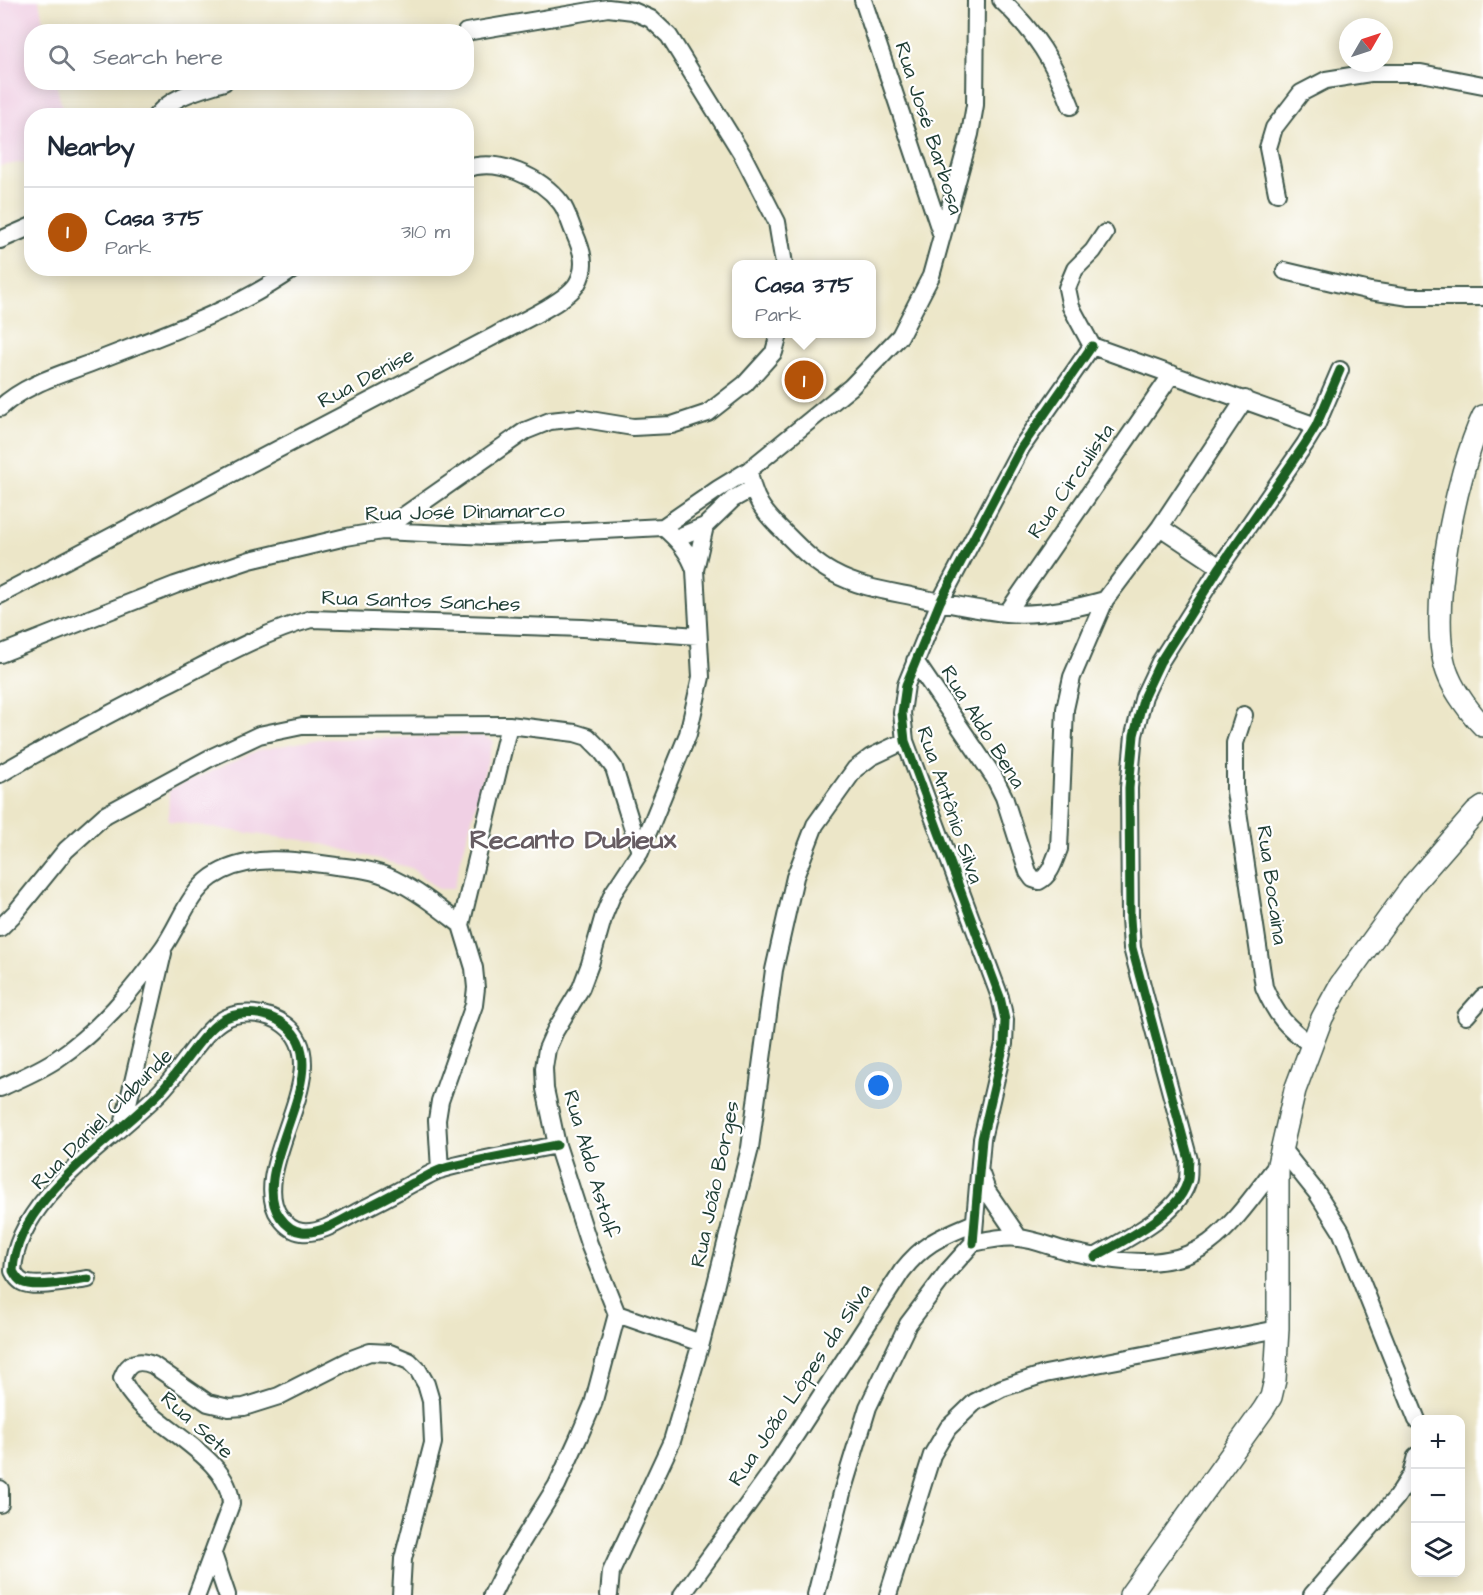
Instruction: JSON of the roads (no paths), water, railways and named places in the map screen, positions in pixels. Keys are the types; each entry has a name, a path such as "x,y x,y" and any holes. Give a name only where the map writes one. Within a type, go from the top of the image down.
{"street":[{"name":"Rua José Barbosa","path":"863,0 942,236"},
{"path":"670,533 851,387 900,336 931,276 970,134 975,105 976,0"},
{"path":"1001,0 1023,21 1041,45 1059,75 1071,106"},
{"path":"474,31 608,8 633,11 651,20 669,36 742,154 777,222 783,260"},
{"path":"1277,193 1268,148 1274,128 1301,93 1326,80 1370,73 1421,73 1483,86"},
{"path":"162,108 180,96 199,90"},
{"name":"Rua Denise","path":"0,595 496,335 560,300 576,286 584,270 583,251 561,203 542,184 517,172 498,166 474,166"},
{"path":"0,240 24,230"},
{"path":"1105,233 1093,251 1075,269 1067,288 1071,307 1092,346 1316,426"},
{"path":"1285,271 1370,291 1410,297 1483,297"},
{"path":"0,408 33,386 243,300 282,276"},
{"path":"381,531 525,431 550,421 578,418 633,426 662,426 708,413 745,384 774,352 778,338"},
{"name":"Rua Antônio Silva","path":"973,1243 982,1139 1004,1044 1005,1020 1000,997 905,741 902,712 906,685 940,602 1022,448 1092,346"},
{"path":"1095,1257 1168,1210 1182,1193 1188,1180 1189,1160 1132,948 1130,788 1134,735 1144,696 1160,662 1220,567 1316,426 1340,370"},
{"name":"Rua Circulista","path":"1007,613 1172,374"},
{"path":"749,470 752,489 758,503 777,525 807,554 831,572 858,584 940,602 1007,613 1050,612 1078,608 1105,600 1160,527 1245,399"},
{"path":"1483,416 1461,478 1443,566 1440,604 1443,652 1449,676 1479,722 1483,742"},
{"path":"670,533 705,526 733,499 752,489"},
{"path":"695,570 705,526"},
{"path":"1160,527 1220,567"},
{"name":"Rua José Dinamarco","path":"0,654 175,585 250,560 381,531 488,536 670,533"},
{"name":"Rua Aldo Astolf","path":"617,1314 589,1244 557,1145 545,1089 544,1068 555,1031 581,988 604,915 614,893 640,852 688,734 701,677 702,659 698,636 695,570 690,556 670,533"},
{"name":"Rua Aldo Bena","path":"915,661 994,777 1004,797 1028,872 1033,879 1039,881 1045,878 1050,870 1059,849 1065,709 1072,677 1105,600"},
{"name":"Rua Santos Sanches","path":"0,774 58,740 250,641 311,619 583,628 698,636"},
{"name":"Rua Bocaina","path":"1244,715 1235,743 1235,791 1264,987 1275,1011 1288,1028 1311,1045"},
{"path":"440,1170 437,1120 440,1101 474,1005 476,988 474,968 461,925 509,725"},
{"path":"0,928 66,850 105,814 210,758 259,735 302,726 509,725 575,733 588,737 614,768 640,852"},
{"name":"Rua João Borges","path":"609,1595 611,1572 672,1441 701,1343 750,1148 774,970 795,877 815,825 855,768 905,741"},
{"path":"1130,1595 1271,1397 1275,1380 1278,1329 1280,1156 1295,1090 1322,1018 1340,985 1414,883 1481,804"},
{"path":"0,1088 55,1060 99,1026 116,1008 164,946 194,894 212,877 234,866 290,860 365,869 392,878 421,894 461,925"},
{"path":"123,1125 164,946"},
{"path":"1466,1016 1483,998"},
{"name":"Rua Daniel Clabunde","path":"88,1279 28,1284 21,1282 13,1271 13,1257 20,1237 48,1197 74,1169 160,1092 221,1020 236,1014 247,1013 267,1017 285,1025 297,1039 302,1055 302,1083 272,1180 275,1210 286,1225 301,1232 324,1229 440,1170 557,1145"},
{"path":"816,1595 843,1489 868,1407 908,1324 948,1270 973,1243 1019,1238 1095,1257 1136,1262 1173,1260 1191,1254 1210,1242 1227,1226 1280,1156"},
{"path":"1280,1156 1317,1193 1341,1231 1415,1415"},
{"name":"Rua Antônio Silva","path":"980,1170 987,1191 1019,1238"},
{"name":"Rua João Lópes da Silva","path":"682,1595 772,1471 902,1270 917,1253 935,1240 974,1223"},
{"path":"492,1595 506,1567 557,1485 578,1439 593,1404 617,1314 701,1343"},
{"path":"888,1595 932,1455 948,1428 975,1402 1002,1388 1045,1374 1278,1329"},
{"name":"Rua Sete","path":"197,1595 231,1504 230,1494 223,1478 210,1463 139,1403 125,1387 122,1378 127,1367 132,1363 142,1361 153,1365 208,1403 228,1408 244,1407 279,1396 370,1352 390,1353 409,1361 418,1370 426,1384 431,1401 434,1443 403,1559 401,1595"},
{"path":"1312,1595 1396,1498 1413,1469"},
{"path":"0,1489 0,1504"},
{"path":"213,1554 227,1595"}],"place":[{"name":"Casa 375","path":"804,380"}],"district":[{"name":"Recanto Dubieux","path":"573,840"}]}
